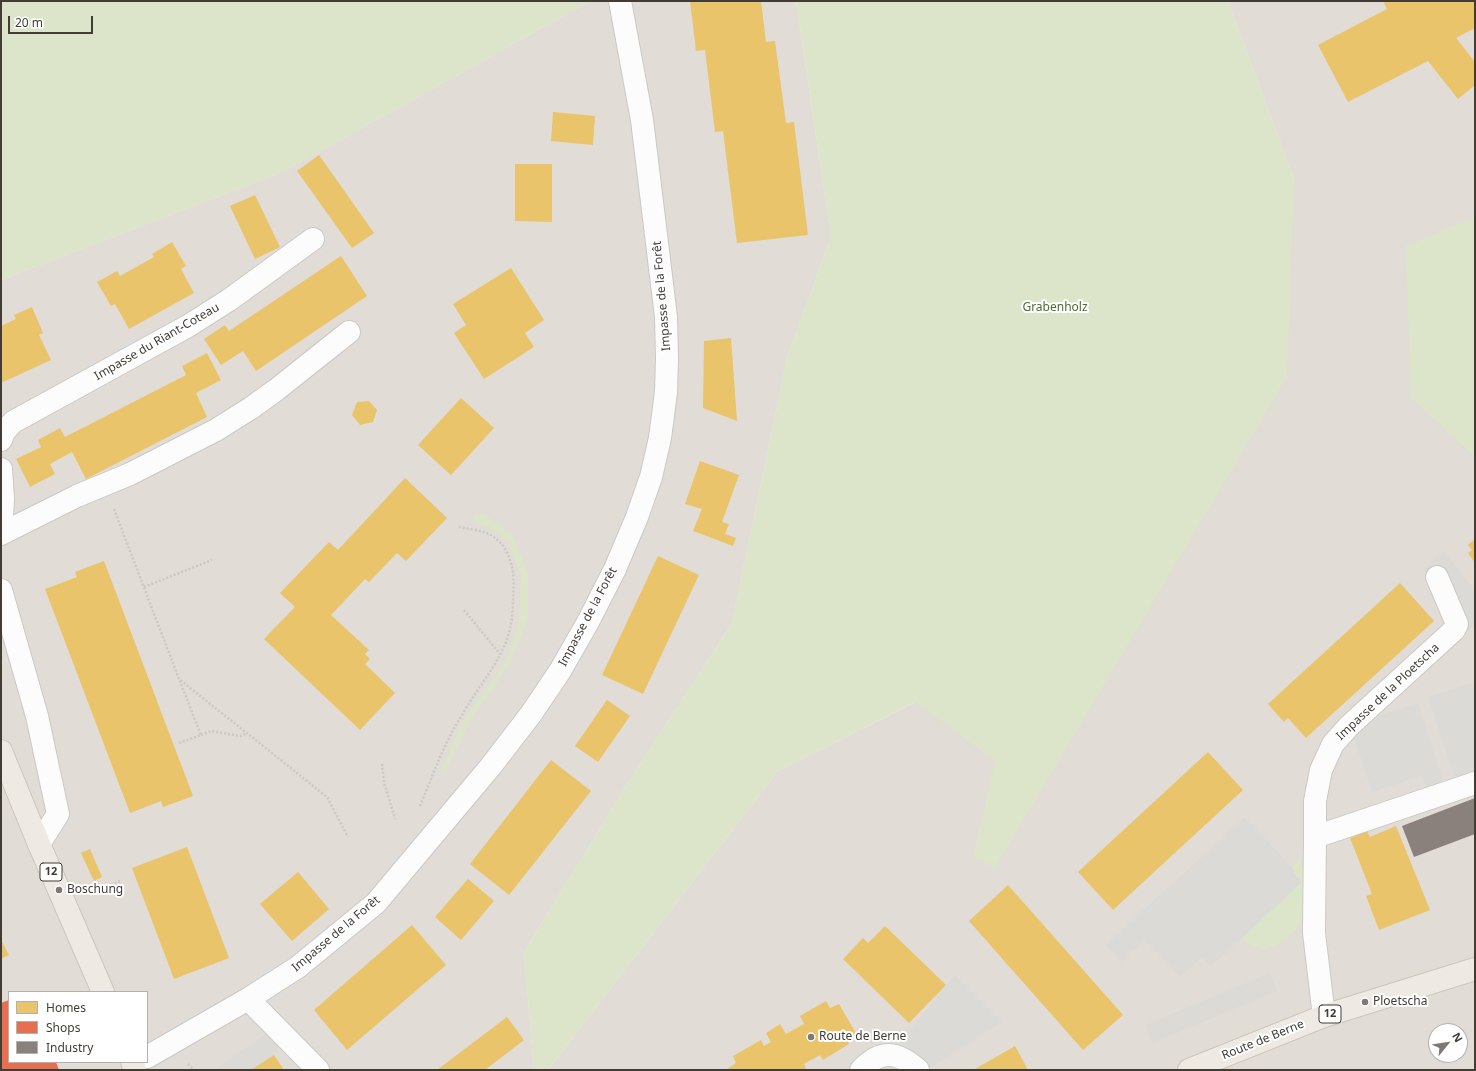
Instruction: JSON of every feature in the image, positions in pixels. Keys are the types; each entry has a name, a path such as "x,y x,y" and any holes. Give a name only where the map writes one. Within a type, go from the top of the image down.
{"main road":[{"name":"12","path":"1,751 39,844 104,991"},
{"name":"Route de Berne","path":"1188,1070 1324,1016 1475,969"}],"street":[{"name":"Impasse de la Forêt","path":"148,1057 248,999 298,967 376,903 491,766 531,714 560,671 588,622 608,582 637,517 651,478 660,438 666,392 667,365 666,317 642,120 620,1"},
{"name":"Impasse du Riant-Coteau","path":"1,440 4,432 13,422 188,326 229,300 313,239"},
{"path":"1,534 77,496 130,474 216,430 276,390 349,332"},
{"path":"1,469 4,499 1,534"},
{"name":"Impasse de la Ploetscha","path":"1324,1016 1314,933 1315,801 1321,770 1333,744 1349,726 1454,630 1457,624 1437,577"},
{"path":"1,590 37,716 58,814 39,844"},
{"path":"1315,837 1475,784"},
{"path":"248,999 318,1070"},
{"path":"861,1070 872,1059 888,1055 907,1061 918,1070"}],"path":[{"path":"113,507 201,735"},
{"path":"420,806 461,715 489,675 500,654 509,632 513,609 514,581 510,557 505,548 492,536 485,532 459,526"},
{"path":"144,587 212,560"},
{"path":"464,610 500,654"},
{"path":"179,679 327,797 348,837"},
{"path":"179,743 211,731 241,736 247,733"},
{"path":"382,764 384,782 395,820"},
{"path":"96,891 120,881"},
{"path":"188,1064 194,1070"}],"shaded area":[{"path":"587,1 796,1 831,237 787,358 732,623 626,786 524,952 534,1070 1,1070 1,280 285,171 587,3"},
{"path":"1228,1 1475,1 1475,1070 548,1070 778,771 916,702 996,761 974,855 1294,179"},
{"path":"1443,550 1475,590 1475,624 1460,637 1447,622 1424,568"},
{"path":"1475,682 1475,772 1455,779 1428,697"},
{"path":"1418,703 1443,781 1426,786 1422,776 1372,792 1353,734 1368,719"},
{"path":"1245,817 1295,871 1293,873 1302,882 1211,966 1202,957 1180,977 1145,940 1121,962 1106,945"},
{"path":"1270,973 1277,991 1153,1043 1145,1025"},
{"path":"955,975 1002,1022 927,1070 902,1040"},
{"path":"267,1033 279,1051 251,1070 215,1070"}],"green space":[{"path":"1,1 587,1 587,3 285,171 1,280"},
{"name":"Grabenholz","path":"796,1 1228,1 1294,179 1287,377 995,868 974,856 995,761 915,702 778,771 548,1070 534,1070 524,952 626,786 732,623 787,358 831,237"},
{"path":"1475,217 1475,457 1411,398 1406,246"},
{"path":"474,514 484,514 513,536 528,573 528,618 512,661 471,720 447,769 442,772 443,765 464,720 506,661 519,621 521,577 508,542 494,530 476,523"},
{"path":"1303,855 1301,862 1308,900 1304,919 1291,935 1277,946 1265,949 1252,946 1242,938 1302,882 1289,869"}],"building: Homes":[{"path":"690,1 761,1 766,42 775,41 786,123 794,122 808,235 737,243 723,131 715,132 705,50 696,51"},
{"path":"1383,1 1474,1 1475,28 1456,38 1475,62 1475,85 1458,99 1428,61 1348,102 1318,45 1387,9"},
{"path":"553,112 595,116 593,145 551,141"},
{"path":"319,155 374,233 352,248 297,171"},
{"path":"515,164 552,164 552,222 515,221"},
{"path":"255,195 280,247 255,259 230,206"},
{"path":"172,242 186,266 181,269 194,293 129,329 115,304 111,306 97,282 117,271 120,276 154,257 152,254"},
{"path":"341,256 367,296 256,371 243,351 221,365 204,339 225,325 229,331"},
{"path":"511,268 544,320 525,333 534,347 484,379 454,333 466,325 453,304"},
{"path":"32,307 43,333 39,335 51,360 1,383 1,326 16,319 14,315"},
{"path":"731,338 737,421 703,408 704,341"},
{"path":"207,353 221,380 196,393 207,417 86,479 72,452 50,464 55,474 30,487 16,459 41,447 38,440 60,428 65,437 186,375 182,366"},
{"path":"461,398 494,428 451,475 418,445"},
{"path":"369,401 377,410 373,422 360,425 352,415 357,402"},
{"path":"700,461 739,475 722,522 729,524 725,534 736,538 733,546 693,531 702,509 685,504"},
{"path":"405,478 447,518 406,561 397,553 369,582 365,579 331,615 369,650 365,654 370,659 365,664 395,693 360,730 264,639 295,607 280,593 329,542 338,550"},
{"path":"1475,539 1475,563 1468,553 1472,550 1468,545"},
{"path":"658,556 699,575 643,694 602,675"},
{"path":"104,561 193,796 163,807 161,801 130,813 45,589 77,577 75,572"},
{"path":"1400,583 1434,621 1306,738 1288,718 1284,722 1268,704"},
{"path":"607,700 630,716 598,762 575,746"},
{"path":"1208,752 1243,790 1113,910 1078,872"},
{"path":"551,760 591,791 509,895 470,864"},
{"path":"1396,826 1430,910 1379,930 1366,896 1372,894 1350,838 1367,831 1370,837"},
{"path":"187,847 229,958 174,979 132,868"},
{"path":"90,849 102,877 94,881 81,853"},
{"path":"298,872 329,909 292,941 260,904"},
{"path":"468,879 494,901 461,940 435,917"},
{"path":"1008,885 1123,1015 1083,1050 969,921"},
{"path":"412,925 446,965 347,1050 314,1010"},
{"path":"885,926 946,985 909,1023 843,959 863,938 868,943"},
{"path":"1,940 9,955 1,959"},
{"name":"Route de Berne","path":"826,1001 830,1008 839,1004 857,1035 847,1040 849,1044 823,1060 820,1055 804,1064 805,1070 727,1070 736,1063 733,1056 761,1040 764,1046 771,1042 766,1033 780,1024 786,1034 804,1024 800,1016"},
{"path":"507,1017 524,1040 485,1070 437,1070"},
{"path":"1015,1046 1028,1070 975,1070 975,1069"},
{"path":"274,1055 284,1070 251,1070"}],"building: Shops":[{"path":"8,1000 8,1063 56,1063 59,1070 1,1070 1,1003"}],"building: Industry":[{"path":"1475,798 1475,834 1414,857 1402,826"}],"place":[{"name":"Boschung","path":"59,890"},
{"name":"Ploetscha","path":"1365,1002"},
{"name":"Route de Berne","path":"811,1037"}]}
